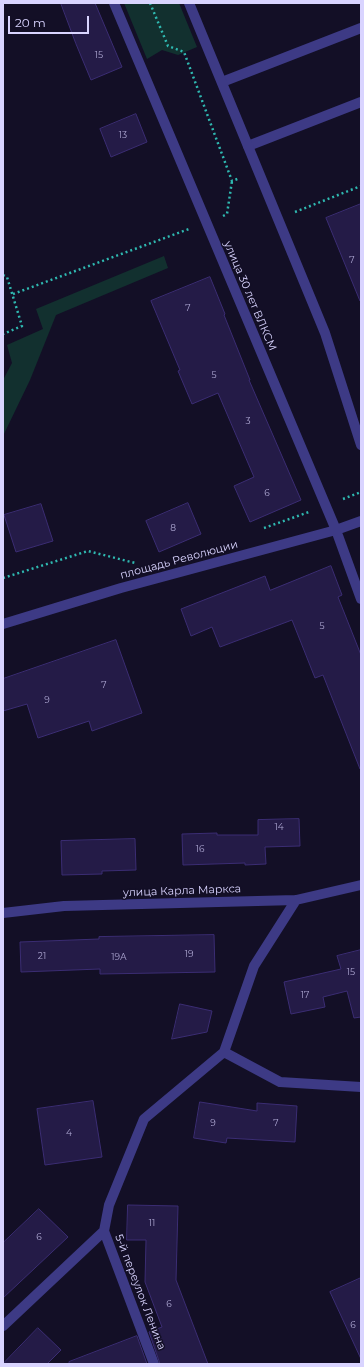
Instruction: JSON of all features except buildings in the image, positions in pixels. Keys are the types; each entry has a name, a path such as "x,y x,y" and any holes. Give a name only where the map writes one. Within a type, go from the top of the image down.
{"street":[{"name":"улица 30 лет ВЛКСМ","path":"114,3 336,530 361,599"},
{"path":"189,3 325,333 361,445"},
{"path":"222,82 361,28"},
{"path":"248,146 361,102"},
{"name":"площадь Революции","path":"3,624 121,588 336,530 361,521"},
{"name":"улица Карла Маркса","path":"3,913 64,906 296,900 361,885"},
{"path":"296,900 254,966 224,1052 280,1082 361,1087"},
{"name":"5-й переулок Ленина","path":"154,1364 104,1231 109,1205 144,1119 224,1052"},
{"path":"3,1326 104,1231"}],"path":[{"path":"13,294 227,214 232,181 184,52 168,46 150,3"},
{"path":"232,181 258,171"},
{"path":"278,219 361,186"},
{"path":"3,275 7,277 22,326 3,334"},
{"path":"260,529 312,511"},
{"path":"3,578 88,551 142,565"}],"green space":[{"path":"124,3 179,3 197,47 178,55 162,50 147,59"},
{"path":"164,256 168,268 56,315 30,380 3,436 3,380 12,363 7,345 43,329 36,309"}]}
